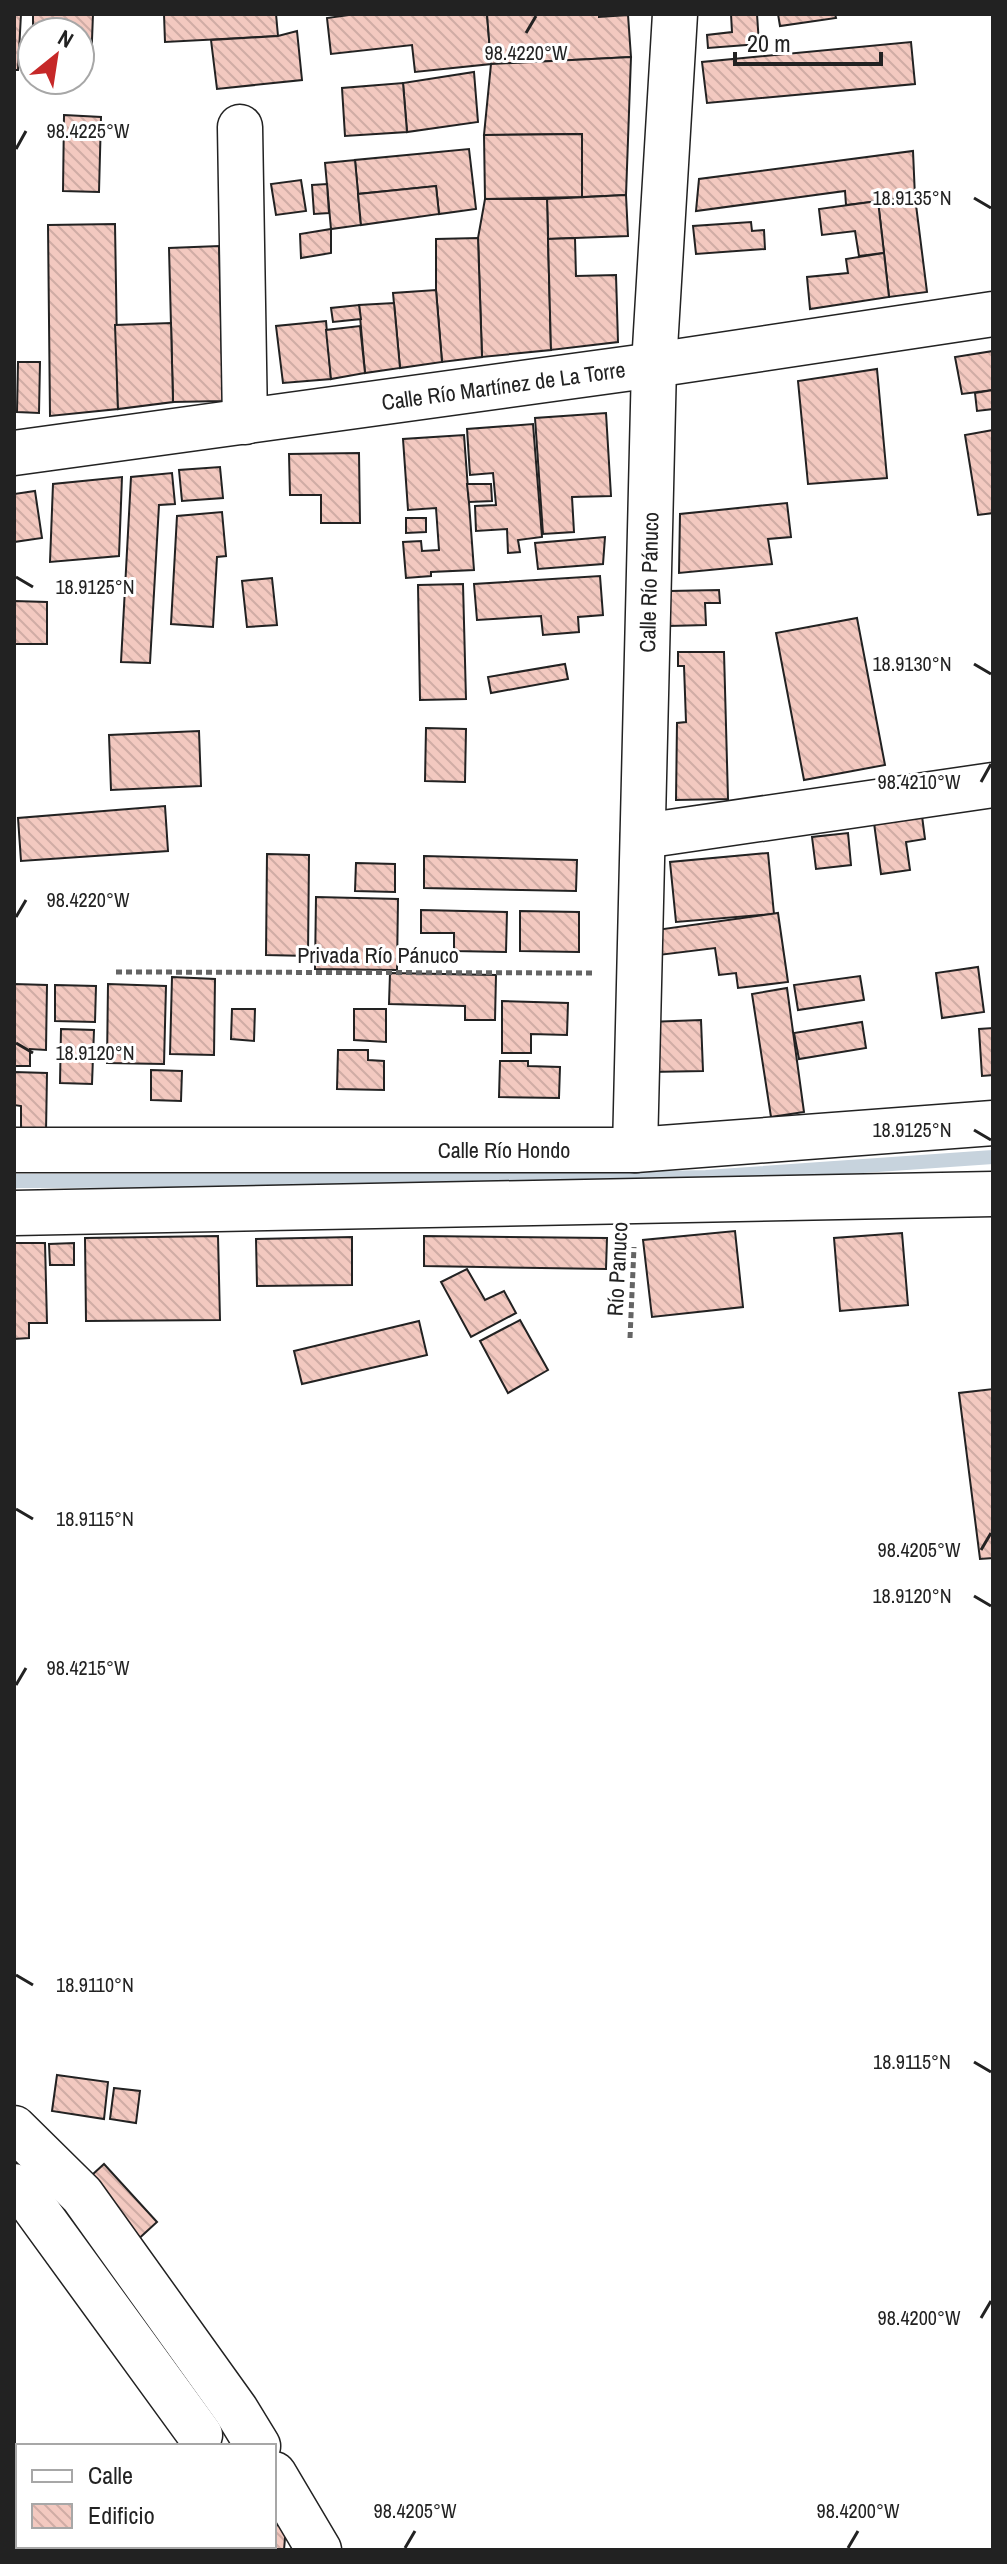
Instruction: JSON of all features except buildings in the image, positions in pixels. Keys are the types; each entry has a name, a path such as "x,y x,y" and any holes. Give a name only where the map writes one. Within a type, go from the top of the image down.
{"street":[{"name":"Calle Río Pánuco","path":"635,1150 654,365 675,14"},
{"path":"240,127 245,422"},
{"name":"Calle Río Martínez de La Torre","path":"14,453 654,365 993,314"},
{"path":"643,836 993,785"},
{"name":"Calle Río Hondo","path":"14,1150 635,1150 993,1123"},
{"path":"14,1213 993,1194"},
{"path":"14,2128 82,2195 236,2410 257,2444"},
{"path":"14,2186 32,2204 200,2435"},
{"path":"276,2477 319,2550"}],"path":[{"name":"Privada Río Pánuco","path":"116,972 640,973"},
{"name":"Río Panuco","path":"630,1338 636,1200"}],"waterway":[{"path":"14,1181 706,1177 993,1157"}]}
